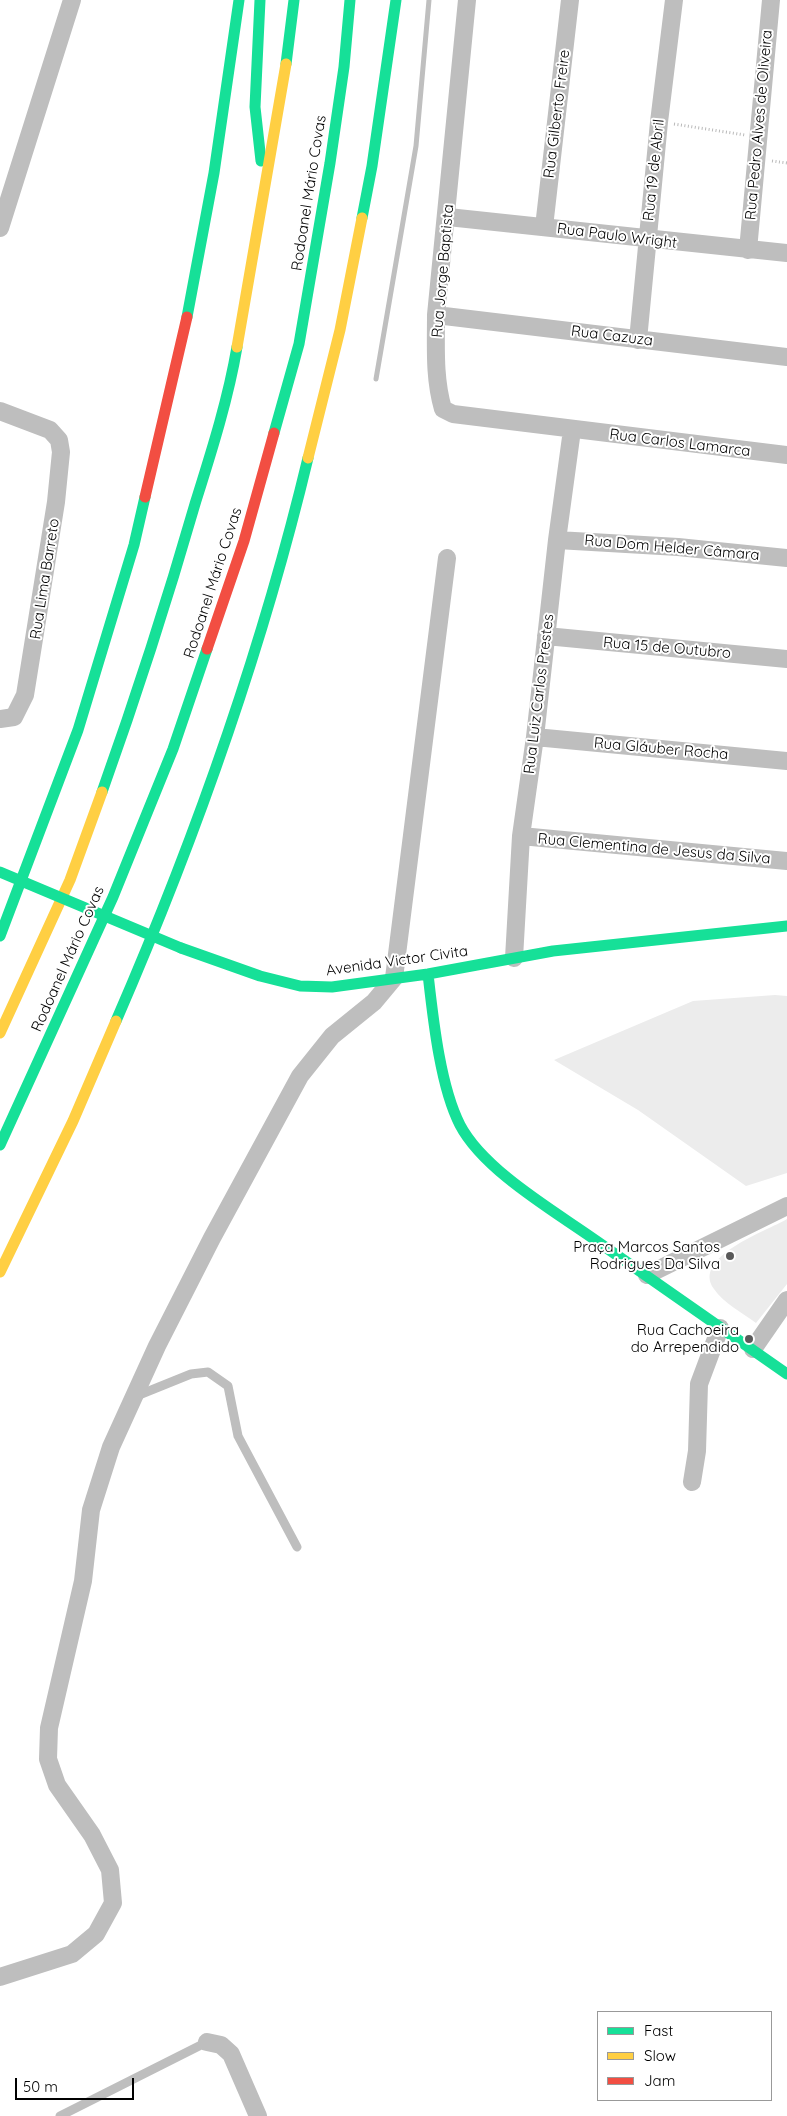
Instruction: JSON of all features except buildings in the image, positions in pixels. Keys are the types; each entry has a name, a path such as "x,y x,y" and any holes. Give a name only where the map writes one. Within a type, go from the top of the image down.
{"main road":[{"path":"0,936 78,730 136,536 178,360 197,267 239,0"},
{"path":"260,0 256,107 264,196"},
{"name":"Rodoanel Mário Covas","path":"0,1033 70,880 125,728 182,550 236,354 286,68 294,0"},
{"name":"Rodoanel Mário Covas","path":"0,1145 113,898 173,750 244,541 299,344 330,162 344,67 350,0"},
{"path":"0,1272 51,1171 163,908 220,755 255,652 299,500 337,347 368,191 396,0"},
{"name":"Avenida Victor Civita","path":"0,872 181,948 260,976 300,986 332,987 428,974 554,951 787,926"},
{"path":"428,974 435,1035 450,1096 460,1126 477,1150 520,1187 787,1374"}],"street":[{"path":"0,228 72,0"},
{"name":"Rua Jorge Baptista","path":"467,0 448,217 436,315 435,366 438,393 443,409 453,414 572,430"},
{"name":"Rua Gilberto Freire","path":"544,227 570,0"},
{"name":"Rua 19 de Abril","path":"638,340 646,240 674,0"},
{"name":"Rua Pedro Alves de Oliveira","path":"748,250 771,0"},
{"name":"Rua Paulo Wright","path":"448,217 646,240 787,253"},
{"name":"Rua Cazuza","path":"436,315 787,357"},
{"name":"Rua Lima Barreto","path":"0,411 50,430 59,440 61,452 56,502 34,650 25,696 14,717 1,719"},
{"name":"Rua Carlos Lamarca","path":"572,430 787,455"},
{"name":"Rua Luiz Carlos Prestes","path":"514,958 521,836 535,737 557,540 572,430"},
{"name":"Rua Dom Helder Câmara","path":"557,540 678,547 787,558"},
{"path":"0,1977 72,1954 96,1934 113,1903 110,1870 92,1835 56,1785 48,1758 48,1728 83,1580 91,1510 111,1447 132,1398 212,1238 300,1076 332,1036 374,1002 394,978 447,558"},
{"name":"Rua 15 de Outubro","path":"546,636 787,659"},
{"name":"Rua Gláuber Rocha","path":"535,737 787,761"},
{"name":"Rua Clementina de Jesus da Silva","path":"521,836 787,862"},
{"path":"646,1275 787,1206"},
{"path":"752,1349 787,1300"},
{"path":"692,1482 698,1432 699,1384 720,1328"},
{"path":"207,2042 221,2045 231,2054 258,2116"}],"lane":[{"path":"132,1398 191,1374 208,1372 228,1386 238,1436 278,1507 297,1547"},
{"path":"60,2116 207,2042"}],"path":[{"path":"659,122 758,137"}],"shaded area":[{"path":"775,995 787,996 787,1173 746,1186 638,1110 554,1060 693,1001"},
{"path":"787,1219 787,1284 756,1323 728,1303 714,1289 710,1277 713,1266 734,1246"}],"waterway":[{"path":"376,379 416,146 429,0"}],"traffic: fast":[{"path":"187,317 214,173 239,0"},
{"path":"260,0 255,107 261,161"},
{"path":"286,64 294,0"},
{"path":"274,433 299,344 330,163 344,67 350,0"},
{"path":"362,218 372,166 396,0"},
{"path":"102,792 139,685 219,426 237,347"},
{"path":"116,1021 173,883 248,673 290,530 308,458"},
{"path":"0,936 78,730 134,545 145,497"},
{"path":"0,1145 113,897 173,749 207,649"},
{"path":"0,872 181,948"},
{"path":"181,948 260,976 300,986 332,987 428,974 553,951 787,926"},
{"path":"428,974 442,1072 453,1109 460,1125 471,1142 522,1190 787,1374"}],"traffic: slow":[{"path":"237,347 286,64"},
{"path":"308,458 340,330 362,218"},
{"path":"0,1033 70,880 102,792"},
{"path":"0,1272 73,1121 116,1021"}],"traffic: jam":[{"path":"145,497 187,317"},
{"path":"207,649 244,541 274,433"}],"place":[{"name":"Praça Marcos Santos Rodrigues Da Silva","path":"730,1256"},
{"name":"Rua Cachoeira do Arrependido","path":"749,1339"}]}
